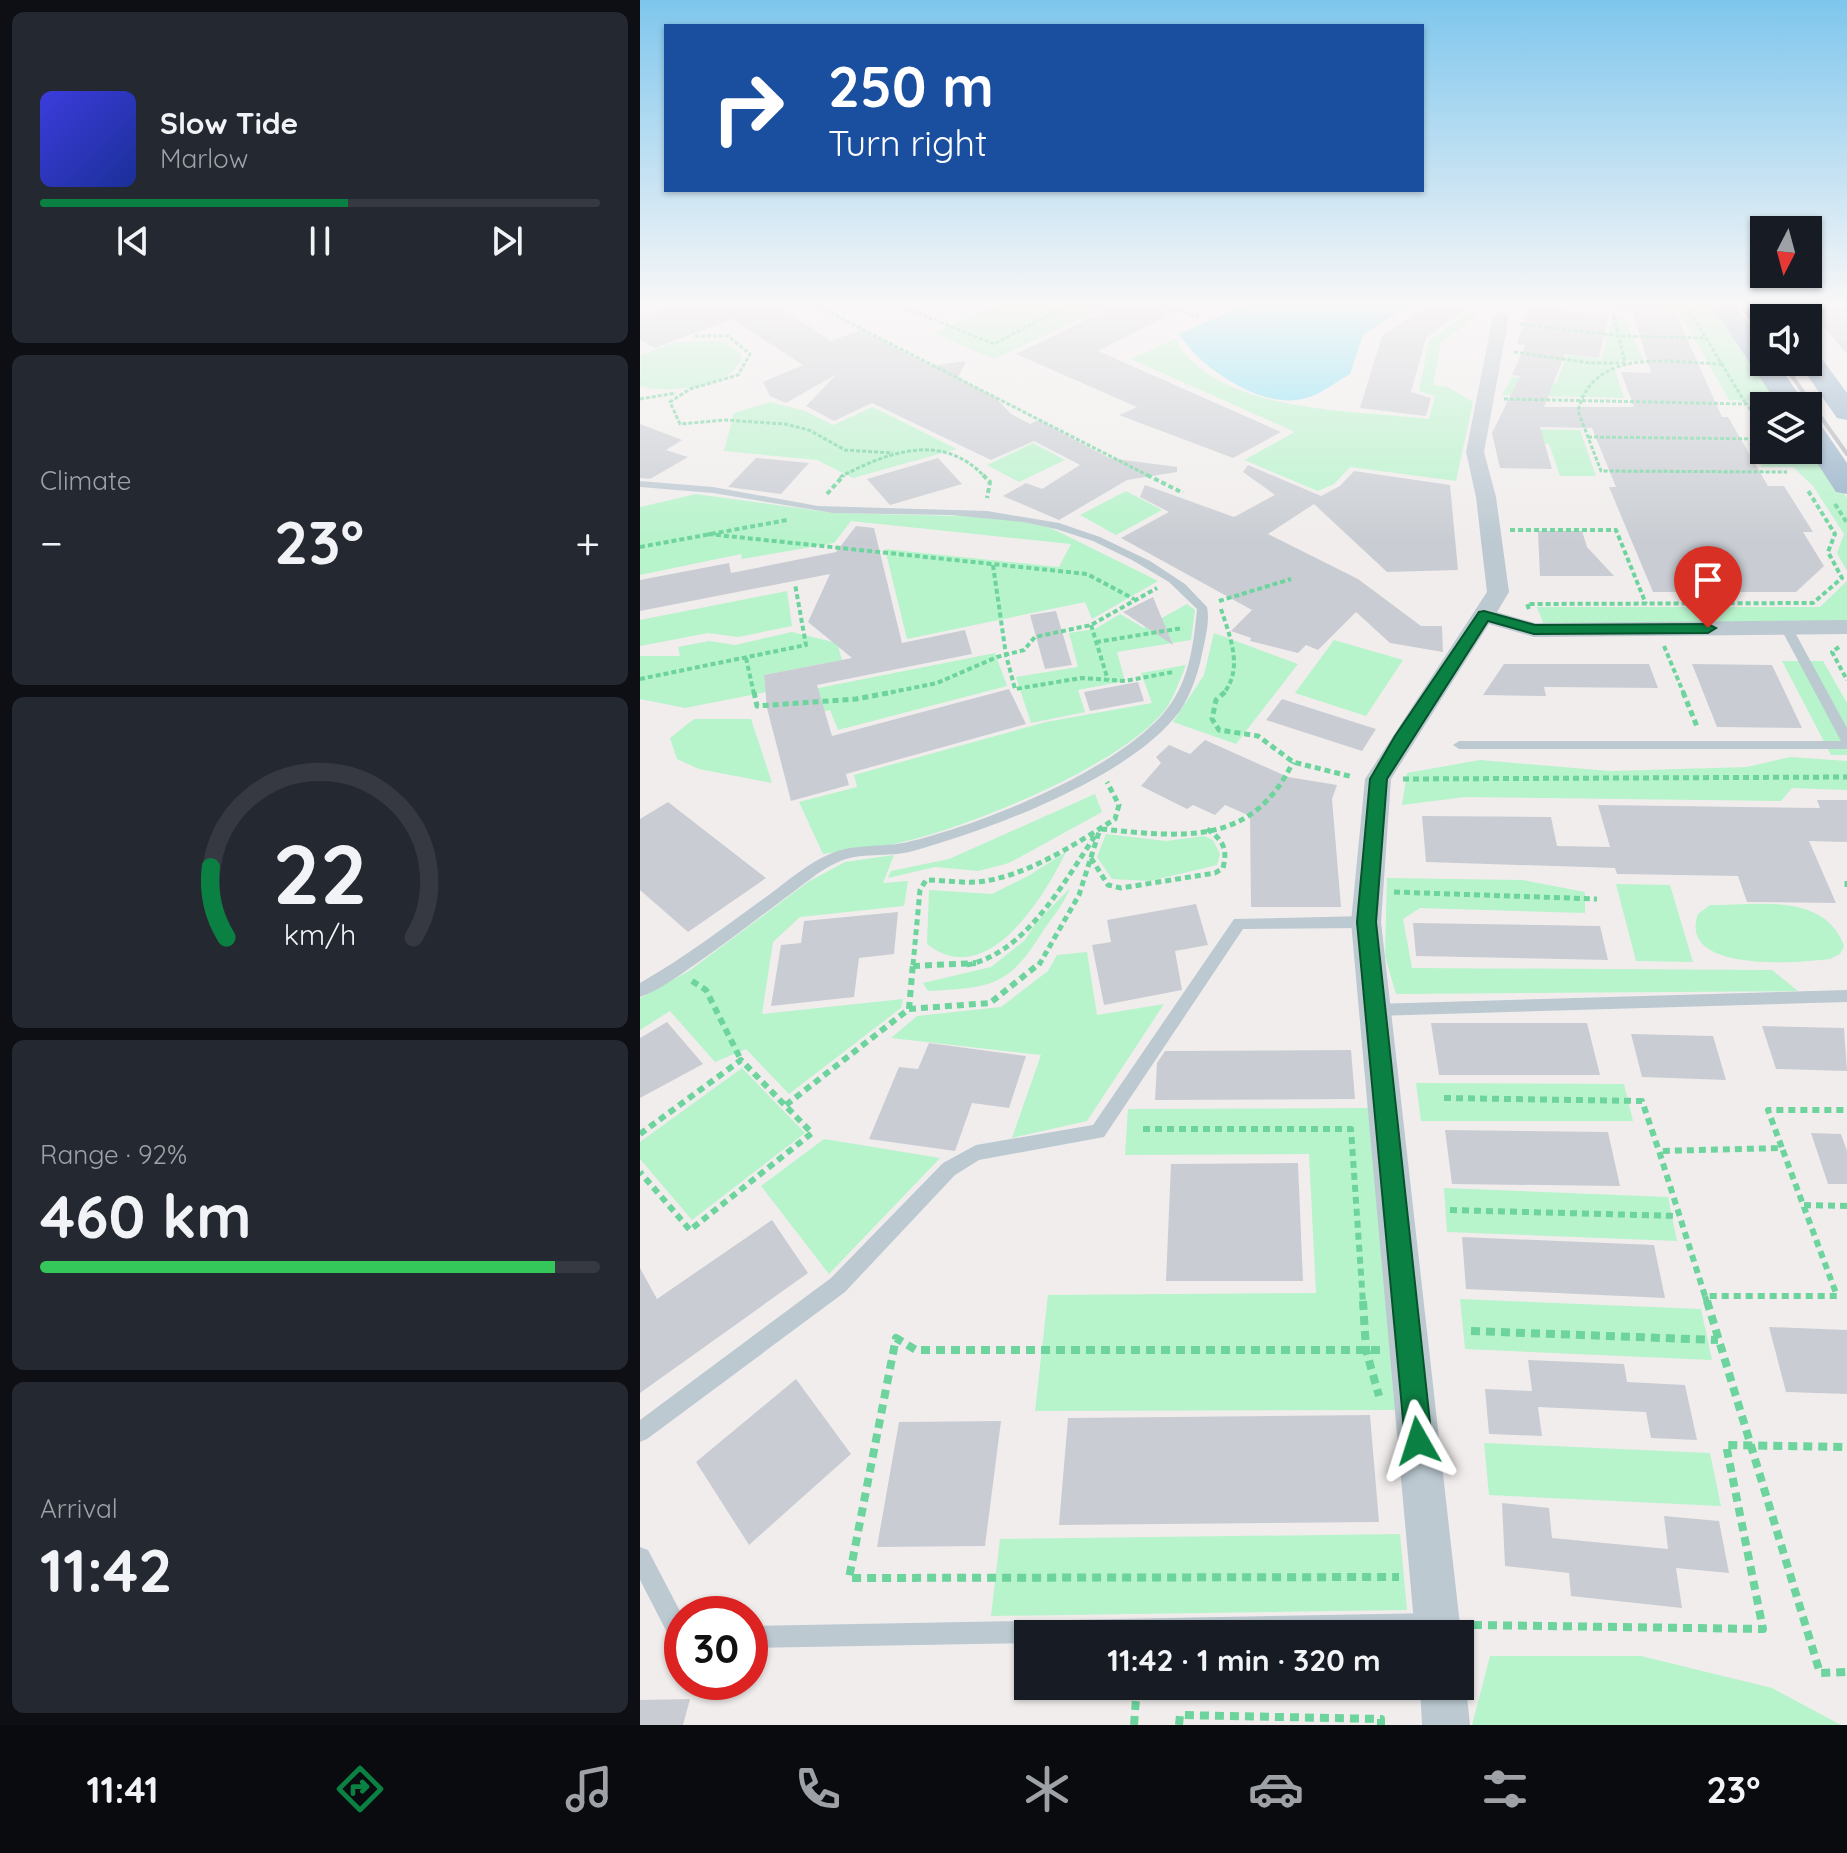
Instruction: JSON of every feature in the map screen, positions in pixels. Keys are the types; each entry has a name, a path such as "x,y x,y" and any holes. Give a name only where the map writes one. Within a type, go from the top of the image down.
{"highway":[{"path":"1826,382 1847,412"},
{"path":"1822,448 1846,483"}],"street":[{"path":"1436,1620 1375,1010 1368,907 1368,778 1400,740 1498,592 1475,452 1490,382"},
{"path":"1484,615 1534,630 1847,627"},
{"path":"1444,1700 1446,1725"}],"lane":[{"path":"640,484 702,489 831,510 970,510 1055,524 1109,543 1189,591 1203,609 1191,672 1175,707 1154,733 1100,768 978,825 906,847 842,855 801,879 677,971 640,991"},
{"path":"1459,745 1847,743 1786,627"},
{"path":"640,1432 838,1285 949,1169 976,1153 1098,1132 1239,923 1368,907"},
{"path":"1375,1010 1847,996"},
{"path":"640,1558 664,1604"},
{"path":"768,1637 1014,1634"}],"path":[{"path":"640,399 657,399 717,382"},
{"path":"967,382 1183,493"},
{"path":"1596,382 1579,401 1578,411 1601,471 1787,472"},
{"path":"1734,382 1750,409"},
{"path":"677,393 670,402 680,424 725,420 785,424 809,430 845,450 893,453"},
{"path":"1485,398 1747,404"},
{"path":"1588,437 1750,439"},
{"path":"810,506 833,490 841,476 903,449 939,450 976,467 990,482 986,495 989,507"},
{"path":"1534,630 1527,604 1813,603 1842,578 1828,552 1835,534 1807,489"},
{"path":"640,547 831,510"},
{"path":"1490,530 1616,530 1646,604"},
{"path":"708,534 1087,574 1135,600"},
{"path":"993,564 1006,655 1015,689 1081,678 1125,681 1178,671"},
{"path":"1219,601 1291,579"},
{"path":"640,679 806,645 795,584"},
{"path":"746,658 757,706 899,693 957,676 1024,650 1035,637 1091,625 1159,587"},
{"path":"1210,592 1219,601 1233,642 1235,671 1229,692 1216,700 1212,719 1219,730 1258,736 1293,762 1368,778 1847,777"},
{"path":"1091,625 1108,680"},
{"path":"1096,642 1184,628"},
{"path":"1657,629 1705,745"},
{"path":"1847,642 1832,652 1847,680"},
{"path":"1100,829 1161,835 1228,826 1267,805 1293,762"},
{"path":"909,1009 920,890 926,880 980,882 1007,875 1100,829 1115,819 1119,805 1100,768"},
{"path":"786,1105 909,1009 990,1003 1039,965 1079,895 1100,829"},
{"path":"913,966 960,966 979,962 1002,950 1028,925 1100,829"},
{"path":"1091,858 1108,885 1121,888 1215,873 1223,868 1228,855 1222,839 1206,829"},
{"path":"1368,907 1597,899"},
{"path":"642,1177 690,1230 812,1133 741,1060 706,990 677,971"},
{"path":"640,1134 741,1060"},
{"path":"1444,1098 1642,1101 1820,1673 1847,1672"},
{"path":"1705,1296 1837,1296 1768,1110 1847,1110"},
{"path":"1143,1129 1351,1129 1366,1350 1383,1408"},
{"path":"1659,1151 1782,1148"},
{"path":"1804,1205 1847,1206"},
{"path":"1450,1210 1678,1216"},
{"path":"1471,1331 1718,1340"},
{"path":"1398,1561 1399,1577 849,1578 896,1338 916,1350 1409,1350"},
{"path":"1474,1629 1763,1629 1726,1445 1847,1447"},
{"path":"1134,1725 1136,1700"},
{"path":"1179,1725 1180,1715 1381,1719 1381,1725"}],"green space":[{"path":"640,382 710,382 666,389 640,386"},
{"path":"1184,382 1222,382 1253,395 1326,410 1429,419 1435,396 1419,391 1421,382 1433,382 1433,385 1448,387 1473,402 1456,481 1350,467 1334,484 1318,491 1244,460 1295,432"},
{"path":"1509,382 1619,382 1624,398 1502,395"},
{"path":"1719,382 1769,382 1776,392 1750,392 1750,401 1729,400"},
{"path":"770,402 805,411 833,425 873,407 957,449 853,478 817,460 724,451 734,413"},
{"path":"1502,429 1580,430 1596,476 1560,476 1549,444 1506,444"},
{"path":"1033,443 1065,460 1019,482 987,465"},
{"path":"1822,461 1847,498 1847,571 1837,553 1844,534 1813,486 1793,467 1762,467 1760,464 1822,464"},
{"path":"1126,491 1162,510 1116,535 1080,515"},
{"path":"696,494 834,513 1000,517 1051,528 1158,581 1092,619 1085,602 907,639 885,549 1059,567 1071,544 851,521 834,543 742,559 741,554 640,575 640,507"},
{"path":"1847,581 1847,621 1544,625 1537,607 1820,607"},
{"path":"787,591 792,626 738,637 708,633 640,646 640,620"},
{"path":"1187,604 1195,610 1191,640 1117,652 1125,681 1078,690 1085,712 1031,723 1016,677 1078,667 1069,633 1095,629 1120,614 1144,628"},
{"path":"792,632 837,643 842,660 764,675 766,692 685,708 640,699 640,656 680,656 678,647 709,641 735,645"},
{"path":"1214,633 1298,664 1236,744 1173,722 1204,675"},
{"path":"1334,640 1403,660 1366,716 1295,693"},
{"path":"995,653 1007,686 838,730 830,710 785,721 778,696"},
{"path":"1782,661 1823,661 1847,703 1847,755 1831,755"},
{"path":"1186,665 1169,704 1150,726 1122,747 1049,788 971,821 897,843 823,854 799,802 857,787 854,775 1046,722 1152,703 1141,673"},
{"path":"694,719 751,719 772,783 699,769 677,759 670,738"},
{"path":"1790,757 1847,761 1847,790 1792,788 1781,801 1465,797 1402,805 1407,773 1480,760 1610,771 1747,767"},
{"path":"1095,794 1102,812 1009,863 978,871 935,867 888,878 891,871 949,859"},
{"path":"1106,834 1166,841 1204,836 1213,840 1220,854 1217,865 1150,881 1112,879 1097,857"},
{"path":"1066,852 1028,914 992,948 971,956 949,956 927,944 929,890 992,894"},
{"path":"894,855 883,883 908,881 904,906 800,917 773,942 762,1014 903,999 901,1008 789,1094 746,1049 715,1062 670,1011 640,1030 640,998 689,971 808,882 845,862"},
{"path":"1387,878 1523,880 1585,892 1585,913 1420,908 1403,919 1412,968 1772,970 1798,991 1396,994 1385,956"},
{"path":"1616,884 1670,885 1693,962 1636,961"},
{"path":"1070,888 1062,905 1031,949 1008,974 984,985 928,991 923,983 991,967 1025,940 1036,923"},
{"path":"1768,904 1805,909 1822,917 1835,929 1844,946 1840,954 1830,959 1814,961 1769,962 1722,955 1705,946 1696,933 1698,914 1710,905"},
{"path":"1087,952 1097,1015 1164,1004 1087,1121 1012,1138 1041,1055 891,1038 917,1016 1001,1007 1048,971 1057,955"},
{"path":"742,1068 805,1133 692,1220 640,1159 640,1142"},
{"path":"1416,1083 1624,1084 1633,1121 1421,1121"},
{"path":"1369,1108 1395,1410 1035,1411 1048,1295 1316,1293 1309,1154 1125,1155 1128,1109"},
{"path":"824,1139 940,1158 829,1274 761,1186"},
{"path":"1444,1188 1668,1197 1677,1241 1447,1232"},
{"path":"1460,1299 1701,1309 1712,1360 1465,1349"},
{"path":"1484,1443 1710,1453 1721,1506 1489,1495"},
{"path":"1400,1534 1407,1610 991,1616 1000,1539"},
{"path":"1490,1656 1641,1656 1772,1688 1841,1725 1472,1725"}],"water":[{"path":"1233,382 1336,382 1312,396 1289,400 1271,398"}],"building":[{"path":"763,382 822,382 786,403 770,396"},
{"path":"829,382 967,382 996,398 1011,414 1030,424 1038,420 1109,458 1177,467 1177,472 1127,480 1059,520 1003,496 1026,483 1042,489 1080,465 1034,441 991,460 872,403 834,421 806,406"},
{"path":"1081,382 1169,382 1281,432 1233,458 1119,415 1137,407"},
{"path":"1368,382 1414,382 1411,392 1431,398 1426,416 1360,408"},
{"path":"1517,382 1554,382 1544,407 1634,407 1625,382 1707,382 1722,417 1728,417 1750,455 1750,464 1755,464 1768,486 1784,486 1813,532 1803,532 1824,566 1796,592 1653,592 1609,487 1616,487 1592,428 1540,427 1552,469 1500,468 1492,433"},
{"path":"640,424 682,440 666,450 688,457 650,479 640,478"},
{"path":"756,458 809,463 781,494 728,487"},
{"path":"938,458 962,484 890,505 867,479"},
{"path":"1248,465 1321,496 1340,486 1354,471 1450,485 1458,570 1387,572 1314,504 1268,534 1358,579 1421,626 1442,626 1443,652 1390,643 1356,612 1318,650 1306,645 1298,653 1250,641 1251,638 1231,631 1252,610 1121,538 1169,512 1140,497 1145,485 1234,517 1275,495 1243,472"},
{"path":"856,526 874,528 902,643 965,630 972,654 817,685 832,736 1009,689 1026,724 846,774 849,785 791,801 767,708 764,675 852,658 808,622 830,574 640,611 640,580 729,563 731,573 836,552"},
{"path":"1538,531 1582,531 1587,547 1614,576 1540,576"},
{"path":"1153,597 1173,645 1123,612"},
{"path":"1056,611 1072,665 1045,669 1030,615"},
{"path":"1504,664 1649,664 1658,688 1544,687 1546,696 1483,695"},
{"path":"1692,664 1772,665 1802,728 1717,727"},
{"path":"1138,682 1144,701 1090,711 1084,692"},
{"path":"1282,699 1376,729 1362,751 1266,720"},
{"path":"1205,740 1288,777 1337,785 1332,799 1341,907 1251,907 1250,816 1225,805 1215,815 1193,805 1187,809 1141,786 1161,763 1156,757 1169,745 1190,754"},
{"path":"1817,800 1847,800 1847,842 1809,841 1836,903 1747,902 1738,876 1617,874 1615,868 1426,862 1422,816 1551,817 1557,846 1610,847 1598,805 1820,808"},
{"path":"668,802 766,878 688,932 640,890 640,819"},
{"path":"1196,904 1208,945 1175,951 1182,990 1104,1005 1092,945 1111,942 1107,920"},
{"path":"898,912 894,954 859,958 854,997 771,1006 781,945 801,943 804,921"},
{"path":"1413,923 1600,926 1608,960 1416,956"},
{"path":"667,1022 703,1064 640,1098 640,1038"},
{"path":"1431,1023 1587,1023 1600,1075 1439,1075"},
{"path":"1762,1026 1844,1028 1847,1071 1776,1069"},
{"path":"1631,1034 1713,1036 1726,1080 1642,1077"},
{"path":"929,1043 1026,1056 1009,1108 972,1103 955,1151 869,1139 899,1067 918,1069"},
{"path":"1351,1050 1355,1099 1155,1100 1157,1063 1165,1051"},
{"path":"1445,1130 1608,1132 1620,1186 1452,1184"},
{"path":"1811,1133 1841,1134 1847,1151 1847,1184 1828,1184"},
{"path":"1298,1163 1303,1281 1166,1281 1171,1164"},
{"path":"772,1220 808,1273 640,1393 640,1268 657,1299"},
{"path":"1462,1237 1654,1245 1665,1298 1466,1289"},
{"path":"1769,1327 1847,1330 1847,1394 1786,1392"},
{"path":"1528,1360 1624,1364 1627,1382 1685,1385 1697,1440 1651,1438 1646,1412 1538,1407 1542,1436 1489,1434 1485,1389 1532,1391"},
{"path":"796,1379 851,1454 749,1545 696,1462"},
{"path":"1370,1415 1379,1522 1059,1525 1068,1418"},
{"path":"1001,1421 985,1546 877,1547 899,1422"},
{"path":"1502,1503 1549,1508 1552,1538 1668,1549 1664,1516 1719,1521 1729,1573 1676,1568 1682,1608 1571,1596 1569,1573 1505,1566"},
{"path":"640,1700 690,1700 683,1725 640,1725"}],"railway":[{"path":"1796,382 1847,454"}],"route":[{"path":"1418,1441 1366,922 1378,779 1400,740 1484,615 1534,630 1708,628"}]}
